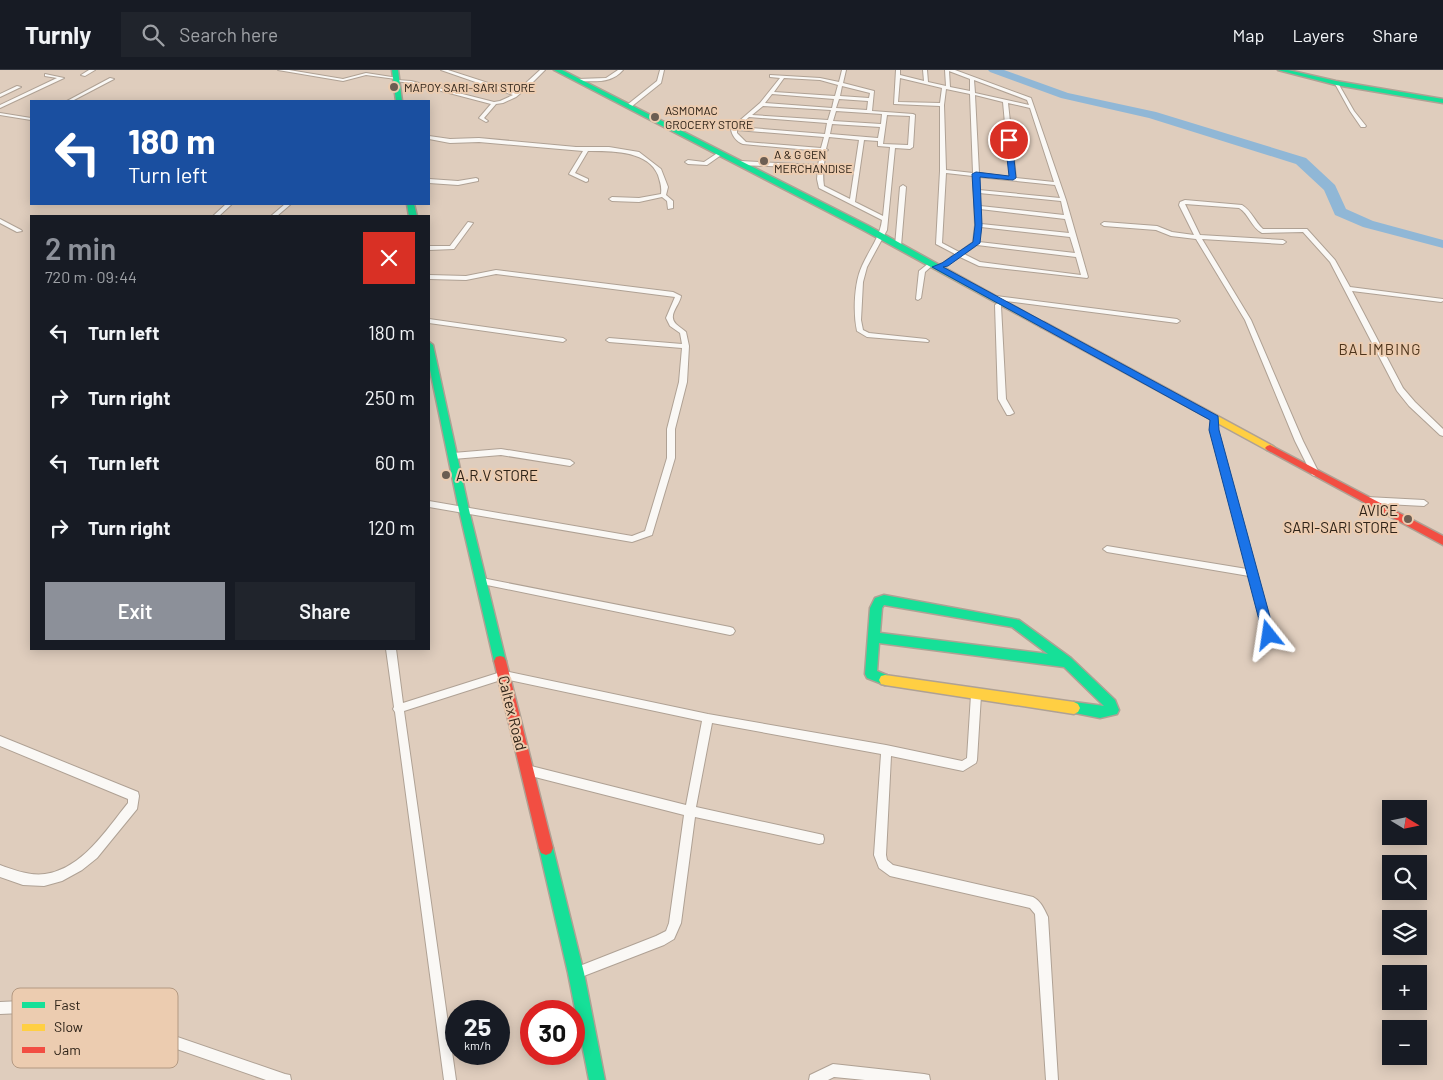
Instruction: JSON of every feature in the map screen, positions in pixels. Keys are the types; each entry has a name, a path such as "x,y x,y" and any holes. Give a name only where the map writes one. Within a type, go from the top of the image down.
{"street":[{"path":"83,74 93,70"},
{"path":"280,70 343,80 366,74 396,76 411,82 494,103 504,102 516,94 543,70"},
{"path":"325,76 332,70"},
{"path":"443,70 516,94"},
{"path":"557,70 881,236 933,266 1000,300 1443,541"},
{"path":"578,80 613,79 621,70"},
{"path":"629,106 659,82 662,70"},
{"path":"844,70 820,167 820,187 885,219"},
{"path":"925,70 926,82"},
{"path":"947,70 946,88 942,105 943,171 939,244 979,264 1084,277 1063,200 1029,99 952,70"},
{"path":"1281,70 1336,83 1443,100"},
{"path":"942,105 896,103 898,73 946,88 1031,107"},
{"path":"0,107 62,78 46,74"},
{"path":"396,76 399,100"},
{"path":"772,76 820,79 872,92 869,112"},
{"path":"734,128 762,104 784,77"},
{"path":"972,77 978,207 976,243"},
{"path":"71,100 112,79"},
{"path":"800,95 811,79"},
{"path":"1336,83 1363,126"},
{"path":"0,96 18,87"},
{"path":"1003,88 1013,178"},
{"path":"771,92 871,100"},
{"path":"486,121 481,118 494,103"},
{"path":"762,104 913,115 910,146 880,144 885,113"},
{"path":"0,114 30,118"},
{"path":"749,116 883,126"},
{"path":"734,128 881,140"},
{"path":"734,128 734,133 742,142 825,150"},
{"path":"430,138 450,141 479,140 588,148 639,154 658,168 665,186 663,195"},
{"path":"852,202 862,138"},
{"path":"893,145 885,219 881,236 864,267 860,282 858,320 860,330 867,335 926,341"},
{"path":"586,180 572,174 588,148"},
{"path":"688,162 705,164 721,153"},
{"path":"740,163 820,167"},
{"path":"943,171 1057,184"},
{"path":"430,181 458,183 476,180"},
{"path":"898,246 903,187"},
{"path":"977,191 1063,200"},
{"path":"612,199 639,200 663,195"},
{"path":"663,195 670,201 670,208"},
{"path":"1315,472 1299,441 1248,320 1198,236 1182,204 1240,206 1247,210 1258,228 1262,231 1302,230 1308,232 1333,261 1400,389 1412,404 1443,433"},
{"path":"217,215 228,205"},
{"path":"275,215 287,205"},
{"path":"978,207 1068,217"},
{"path":"0,221 19,231"},
{"path":"430,248 452,248 470,223"},
{"path":"1104,224 1157,228 1171,234 1283,242"},
{"path":"978,225 1073,235"},
{"path":"918,298 922,271 933,266 945,264 976,243 1078,255"},
{"path":"430,277 466,278 496,272 673,294 678,296 678,299 669,314 669,321 673,327 683,332 686,346 683,382 671,429 671,458 649,533 632,539 430,504"},
{"path":"1348,289 1441,300"},
{"path":"1000,300 1177,321"},
{"path":"1000,300 998,305 1002,399 1010,413"},
{"path":"430,320 564,340"},
{"path":"609,340 686,346"},
{"name":"Caltex Road","path":"430,350 464,510 576,973 597,1080"},
{"path":"1215,418 1214,430 1269,635"},
{"path":"453,456 501,452 570,463"},
{"path":"1365,500 1424,503"},
{"path":"1107,549 1252,573"},
{"path":"482,581 730,631"},
{"path":"884,600 1005,620 1015,623 1067,662 1111,704 1113,710 1100,712 976,695 876,677 871,674 876,608 879,601 884,600"},
{"path":"874,637 1067,662"},
{"path":"391,650 450,1080"},
{"path":"398,709 504,675 708,718 963,766 972,760 976,695"},
{"path":"576,973 660,941 670,935 675,923 690,811 708,718"},
{"path":"0,741 134,796 135,800 89,860 70,873 38,880 14,878 0,871"},
{"path":"886,750 880,855 883,864 890,870 1033,903 1039,910 1042,917 1052,1080"},
{"path":"527,770 690,811 819,839"},
{"path":"178,1043 285,1080"},
{"path":"815,1080 833,1070 924,1080"}],"waterway":[{"path":"994,70 1065,96 1152,115 1301,161 1330,188 1340,212 1368,224 1443,244"}],"traffic: fast":[{"path":"395,70 399,100"},
{"path":"557,70 866,228 1044,325"},
{"path":"1281,70 1336,83 1443,101"},
{"path":"411,205 413,215"},
{"path":"430,350 464,510 500,661"},
{"path":"885,680 871,674 876,608 879,601 884,600 1015,623 1067,662"},
{"path":"874,637 1067,662 1111,704 1113,710 1100,712 1074,708"},
{"path":"546,848 576,973 597,1080"}],"traffic: slow":[{"path":"1044,325 1270,448"},
{"path":"885,680 1074,708"}],"traffic: jam":[{"path":"1270,448 1443,541"},
{"path":"500,661 546,848"}],"place":[{"name":"MAPOY SARI-SARI STORE","path":"394,87"},
{"name":"ASMOMAC GROCERY STORE","path":"655,117"},
{"name":"A & G GEN MERCHANDISE","path":"764,161"},
{"name":"A.R.V STORE","path":"446,475"},
{"name":"AVICE SARI-SARI STORE","path":"1408,519"}],"district":[{"name":"BALIMBING","path":"1380,349"}],"route":[{"path":"1009,140 1013,178 976,174 978,225 976,243 945,264 936,267 1215,418 1214,430 1269,635"}]}
